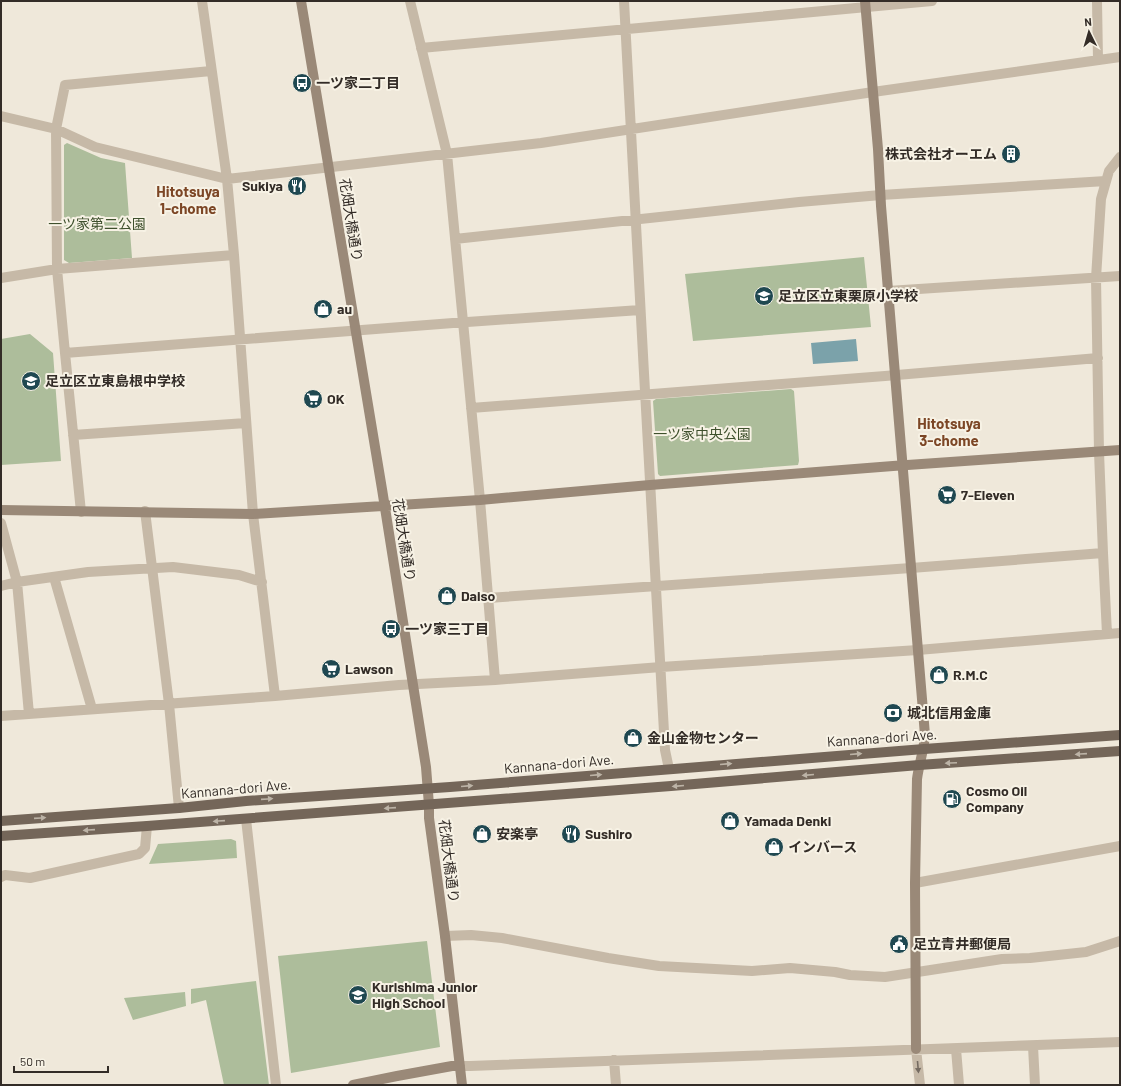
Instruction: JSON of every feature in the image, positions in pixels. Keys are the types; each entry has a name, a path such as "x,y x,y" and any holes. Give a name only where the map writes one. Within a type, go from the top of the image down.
{"main road":[{"name":"Kannana-dori Ave.","path":"1,821 179,808 246,801 428,789 924,749 1120,736"},
{"path":"1,836 246,819 919,765 1120,751"}],"street":[{"path":"202,1 227,179 253,514 275,696"},
{"name":"花畑大橋通り","path":"302,1 414,685 426,767 429,818 445,936 462,1085"},
{"path":"410,1 447,154 480,500 495,680"},
{"path":"624,1 644,394 665,750 669,769"},
{"path":"421,48 626,30 865,4 932,1"},
{"path":"1097,1 1098,60"},
{"path":"865,4 925,735 924,749 919,765 917,779 915,882 916,1049 920,1085"},
{"path":"1,116 56,129 95,147 227,179 541,143 873,92 1120,57"},
{"path":"81,512 64,353 57,269 56,129 66,85 211,71"},
{"path":"1107,634 1099,452 1096,278 1101,199 1110,171 1120,157"},
{"path":"455,239 881,195 1106,180"},
{"path":"1,278 57,269 234,255"},
{"path":"888,291 1120,276"},
{"path":"64,353 355,330 640,310"},
{"path":"471,408 1098,358"},
{"path":"73,436 246,423"},
{"path":"1,510 81,512 144,511 253,514 480,500 650,485 1120,450"},
{"path":"144,511 169,704 179,808"},
{"path":"1,523 17,582 29,714"},
{"path":"488,598 1103,553"},
{"path":"1,586 17,582 88,572 173,568 238,575 262,582"},
{"path":"54,577 92,709"},
{"path":"1,716 660,667 918,650 1120,633"},
{"path":"246,819 276,1085"},
{"path":"1,877 5,875 30,878 139,854 145,848 147,826"},
{"path":"915,882 1120,846"},
{"path":"445,936 471,935 502,938 658,966 752,971 800,968 866,977 886,977 1002,959 1030,958 1086,952 1120,941"},
{"path":"353,1085 452,1066 1120,1042"},
{"path":"1033,1046 1035,1085"},
{"path":"956,1049 959,1085"},
{"path":"614,1060 616,1085"}],"green space":[{"name":"一ツ家第二公園","path":"67,143 101,158 125,163 132,258 69,263 64,260 64,145"},
{"path":"864,257 871,327 693,341 685,274"},
{"path":"30,334 53,353 61,461 1,465 1,339"},
{"name":"一ツ家中央公園","path":"791,389 794,391 799,461 798,465 660,476 658,474 653,401 656,399"},
{"path":"231,839 236,841 237,858 149,864 158,844"},
{"path":"427,941 440,1047 291,1073 278,956"},
{"path":"256,981 269,1085 224,1085 206,1000 191,1004 191,989"},
{"path":"185,992 186,1006 133,1020 124,998"}],"water":[{"path":"856,339 858,361 813,364 811,343"}],"place":[{"name":"一ツ家二丁目","path":"302,83"},
{"name":"株式会社オーエム","path":"1011,154"},
{"name":"Sukiya","path":"297,186"},
{"name":"足立区立東栗原小学校","path":"764,296"},
{"name":"au","path":"323,309"},
{"name":"足立区立東島根中学校","path":"31,381"},
{"name":"OK","path":"313,399"},
{"name":"7-Eleven","path":"947,495"},
{"name":"Daiso","path":"447,596"},
{"name":"一ツ家三丁目","path":"391,629"},
{"name":"Lawson","path":"331,669"},
{"name":"R.M.C","path":"939,675"},
{"name":"城北信用金庫","path":"893,713"},
{"name":"金山金物センター","path":"633,738"},
{"name":"Cosmo Oil Company","path":"952,799"},
{"name":"Yamada Denki","path":"730,821"},
{"name":"安楽亭","path":"482,834"},
{"name":"Sushiro","path":"571,834"},
{"name":"インバース","path":"774,847"},
{"name":"足立青井郵便局","path":"899,944"},
{"name":"Kurishima Junior High School","path":"358,995"}],"district":[{"name":"Hitotsuya 1-chome","path":"188,200"},
{"name":"Hitotsuya 3-chome","path":"949,432"}]}
